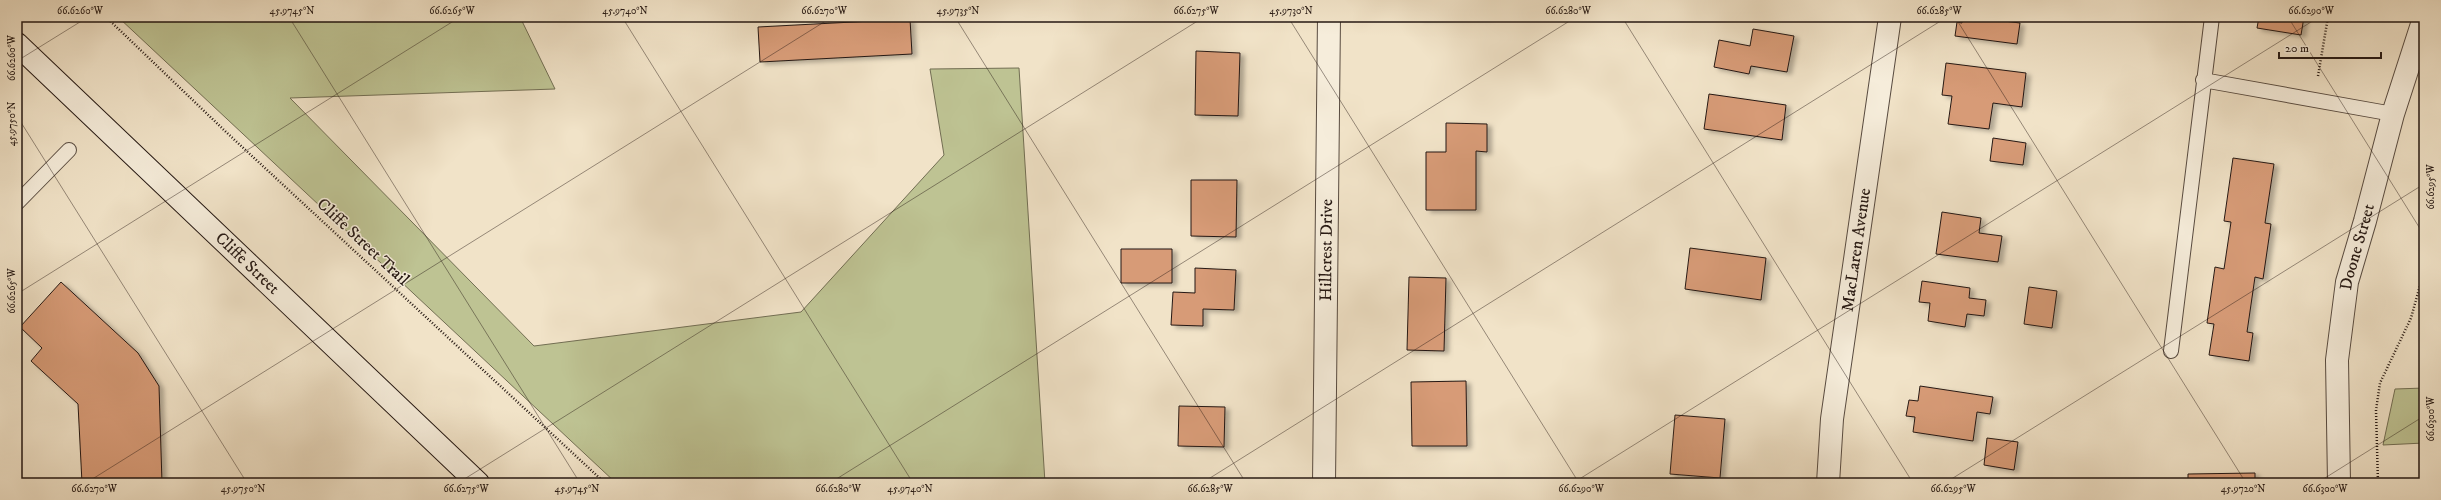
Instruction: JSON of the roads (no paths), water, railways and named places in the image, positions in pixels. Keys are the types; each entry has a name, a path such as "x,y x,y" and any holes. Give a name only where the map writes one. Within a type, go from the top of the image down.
{"street":[{"name":"Hillcrest Drive","path":"1324,483 1329,17"},
{"name":"MacLaren Avenue","path":"1828,483 1832,419 1890,17"},
{"name":"Doone Street","path":"2339,483 2337,360 2347,282 2365,221 2393,114 2415,81 2424,18"},
{"name":"Cliffe Street","path":"17,44 478,483"}],"lane":[{"path":"2172,351 2203,80 2212,17"},
{"path":"2203,80 2393,114"},
{"path":"17,203 69,150"}]}
